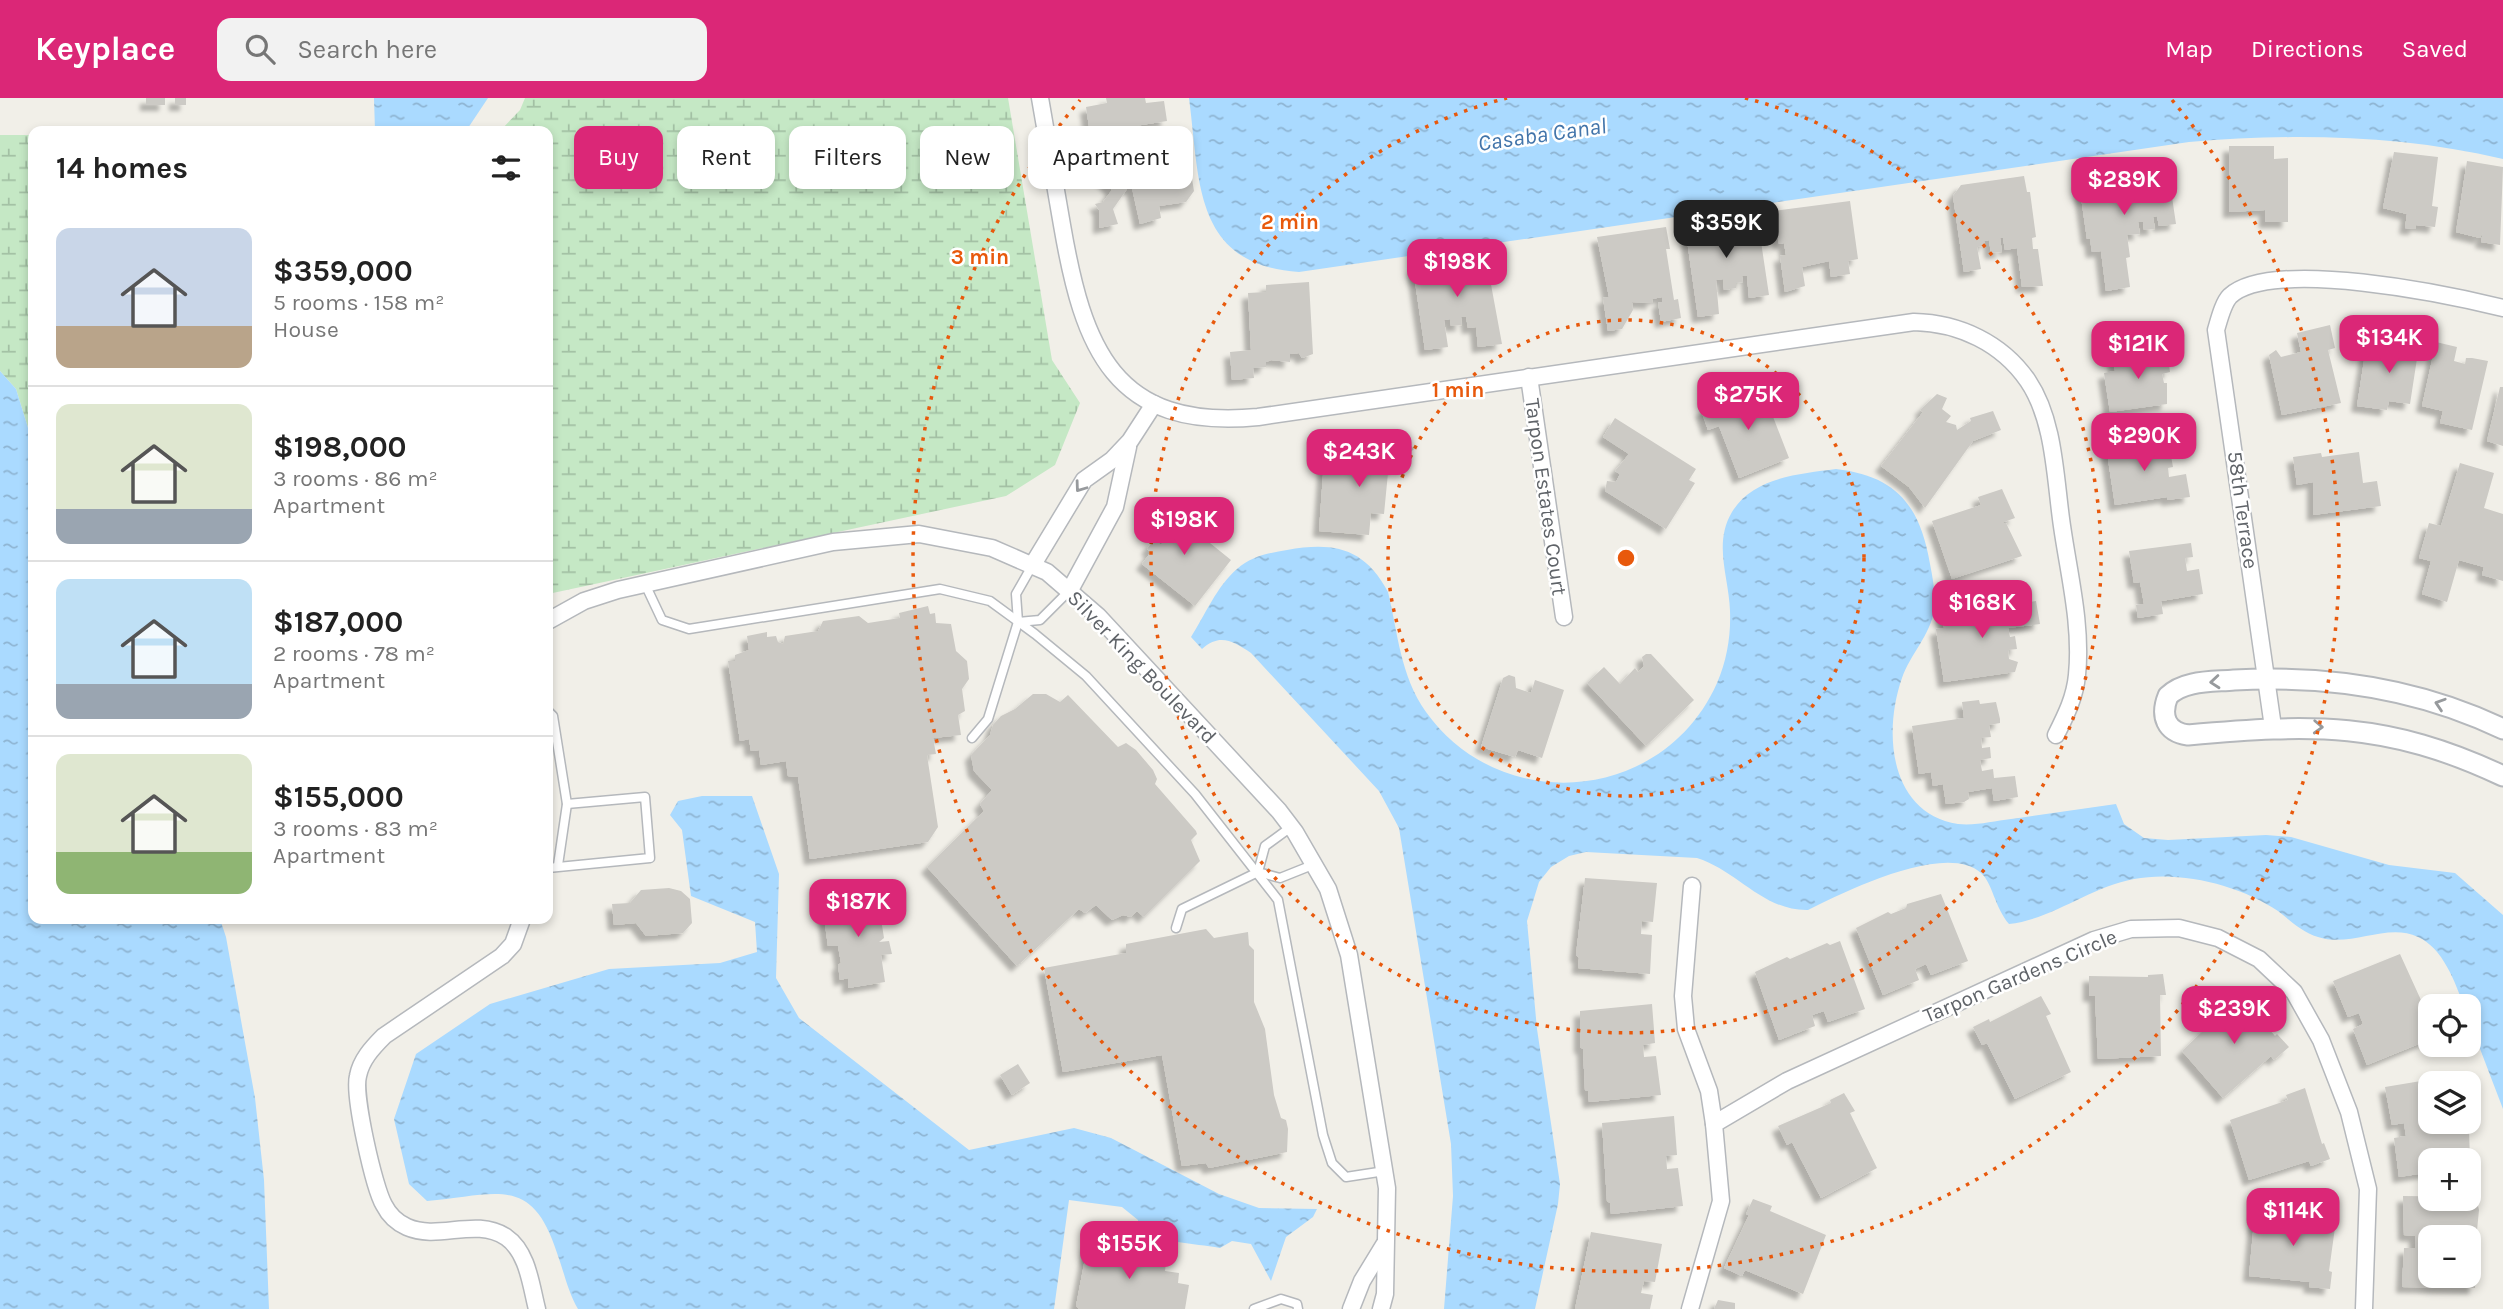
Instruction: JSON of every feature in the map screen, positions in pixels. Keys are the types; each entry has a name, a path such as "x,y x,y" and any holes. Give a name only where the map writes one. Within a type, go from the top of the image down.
{"street":[{"path":"1040,98 1079,311 1101,357 1131,388 1154,404 1180,413 1232,419 1905,323 1946,325 1982,340 2010,361 2029,383 2047,428 2078,646 2074,692 2056,735"},
{"name":"58th Terrace","path":"2273,727 2216,330 2229,296 2252,284 2277,280 2336,281 2444,294 2503,308"},
{"name":"Tarpon Estates Court","path":"1529,377 1564,617"},
{"path":"1032,566 1084,480 1112,460 1130,442 1154,404"},
{"path":"1070,590 1115,507 1130,442"},
{"name":"Silver King Boulevard","path":"553,618 584,601 645,584 833,542 919,534 992,548 1047,572 1070,590 1098,616 1291,827 1315,864 1332,900 1349,955 1385,1171 1385,1294 1381,1309"},
{"path":"2503,729 2444,705 2376,687 2268,678 2186,685 2168,696 2163,714 2167,725 2176,733 2188,735 2317,726 2375,732 2447,752 2503,776"},
{"path":"1690,1309 1721,1201 1709,1091 1686,1028 1683,996 1692,886"},
{"path":"520,924 513,944 502,956 372,1048 360,1069 356,1087 379,1191 394,1219 418,1230 477,1228 506,1237 517,1248 525,1264 537,1309"},
{"name":"Tarpon Gardens Circle","path":"1714,1124 1787,1081 2094,940 2132,929 2179,929 2218,938 2259,959 2294,992 2321,1040 2349,1112 2368,1189 2364,1309"},
{"path":"1351,1309 1358,1289 1385,1243"}],"lane":[{"path":"972,738 988,719 1018,622 1016,594 1032,566"},
{"path":"645,584 663,621 689,629 940,589 990,601 1018,622 1086,676 1195,794 1278,900 1284,919 1323,1135 1332,1163 1346,1177 1385,1171"},
{"path":"1018,622 1040,620 1070,590"},
{"path":"553,716 567,804 558,865"},
{"path":"553,866 650,858 645,797 567,804"},
{"path":"1258,872 1265,846 1291,827"},
{"path":"1176,928 1182,909 1258,872 1280,878 1315,864"},
{"path":"1254,1309 1281,1299 1297,1304 1298,1309"}],"green space":[{"path":"525,98 1008,98 1013,126 920,126 920,189 1014,189 1014,134 1052,360 1080,403 1055,465 1006,496 553,593 553,126 505,126 520,110"},
{"path":"0,135 28,135 28,428 16,389 0,371"}],"water":[{"path":"374,98 488,98 469,126 375,126"},
{"name":"Casaba Canal","path":"1189,98 2503,98 2503,159 2426,145 2347,138 2268,137 2189,142 1299,272 1264,266 1239,254 1221,236 1208,214 1201,188"},
{"path":"0,371 16,389 28,428 28,924 222,924 255,1098 264,1180 269,1309 0,1309"},
{"path":"1836,469 1875,478 1902,497 1920,525 1934,588 1934,611 1902,678 1893,722 1897,767 1905,787 1917,804 1935,817 1964,824 2116,804 2124,824 2144,838 2168,840 2266,835 2291,837 2389,865 2455,873 2503,915 2503,1109 2481,1051 2481,994 2460,994 2447,967 2434,949 2427,942 2406,933 2381,933 2330,940 2312,935 2278,911 2246,894 2209,882 2171,877 2134,879 2118,883 2041,916 2009,924 1981,873 1965,865 1944,863 1895,873 1808,910 1792,909 1777,904 1712,864 1697,858 1586,852 1569,856 1551,867 1539,882 1527,921 1537,1029 1560,1184 1535,1309 1444,1309 1453,1196 1451,1144 1399,828 1379,791 1251,653 1226,640 1215,641 1202,649 1191,637 1223,584 1248,561 1267,554 1304,548 1346,551 1369,565 1388,592 1410,683 1426,712 1458,746 1496,769 1537,781 1580,782 1621,773 1660,753 1692,723 1717,683 1726,656 1730,629 1729,598 1723,561 1726,524 1741,500 1752,491 1764,484 1792,476"},
{"path":"702,796 752,796 779,874 776,978 799,1018 969,1150 1074,1128 1111,1138 1219,1194 1259,1208 1317,1209 1313,1217 1286,1237 1271,1281 1251,1244 1232,1241 1220,1248 1168,1240 1138,1230 1138,1220 1122,1207 1069,1200 1054,1309 578,1309 547,1228 536,1211 523,1200 492,1194 427,1201 409,1184 394,1119 416,1054 490,1004 609,969 720,963 757,952 755,922 691,896 682,830 670,815 678,801"}],"building":[{"path":"146,98 165,98 165,105 146,105"},
{"path":"175,98 186,98 186,105 175,105"},
{"path":"1106,98 1145,98 1146,103 1164,101 1167,121 1135,126 1089,126 1086,107 1107,103"},
{"path":"2229,146 2274,146 2274,159 2288,158 2288,222 2265,222 2265,210 2229,212"},
{"path":"2394,152 2438,157 2432,206 2438,207 2435,227 2416,225 2415,229 2405,228 2407,214 2383,208"},
{"path":"2467,161 2503,167 2500,245 2481,242 2483,231 2480,238 2456,232"},
{"path":"2168,170 2176,224 2159,226 2157,216 2153,217 2155,229 2144,230 2143,222 2138,222 2140,234 2127,235 2130,257 2126,258 2130,287 2106,291 2101,251 2092,252 2090,239 2087,239 2079,183"},
{"path":"2024,176 2027,192 2030,192 2036,237 2032,238 2033,249 2038,249 2043,286 2022,287 2017,248 2005,250 2003,238 2000,238 2002,252 1991,253 1989,240 1984,241 1985,246 1977,247 1981,269 1964,272 1953,196 1961,185"},
{"path":"1193,185 1194,191 1186,202 1159,206 1161,218 1140,224 1132,189 1193,189"},
{"path":"1127,189 1113,209 1118,224 1099,228 1099,210 1095,204 1103,202 1112,190"},
{"path":"1850,201 1858,259 1848,261 1850,274 1831,277 1829,261 1802,267 1805,286 1785,292 1780,256 1786,255 1784,243 1779,244 1774,211"},
{"path":"1757,215 1769,295 1749,298 1747,276 1742,276 1743,282 1736,283 1736,288 1724,290 1723,279 1716,280 1719,314 1698,317 1686,233 1690,225"},
{"path":"1666,227 1670,249 1666,249 1674,300 1678,299 1681,318 1661,322 1658,302 1662,302 1662,297 1652,299 1653,303 1632,302 1633,310 1622,329 1608,331 1603,298 1609,297 1597,237"},
{"path":"1485,252 1502,344 1478,347 1476,327 1468,328 1466,317 1461,317 1462,325 1451,326 1450,319 1444,320 1448,347 1425,350 1413,268 1428,265 1428,261"},
{"path":"1309,282 1313,354 1302,358 1299,353 1290,354 1290,362 1271,360 1266,362 1266,367 1253,368 1254,378 1232,380 1230,352 1251,350 1248,293 1266,292 1266,285"},
{"path":"2330,325 2335,348 2328,350 2341,403 2282,415 2269,355 2276,350 2281,357 2301,352 2297,333"},
{"path":"2400,336 2420,339 2410,404 2389,401 2387,410 2357,406 2366,348 2397,353"},
{"path":"2436,342 2457,347 2454,361 2465,364 2466,358 2472,358 2488,361 2472,430 2440,423 2443,411 2422,406"},
{"path":"2167,349 2170,372 2162,374 2164,383 2167,383 2167,404 2110,412 2104,373 2115,371 2113,357"},
{"path":"2500,387 2503,387 2503,446 2487,441"},
{"path":"1748,390 1751,396 1763,391 1789,458 1739,478 1719,426 1708,430 1701,410"},
{"path":"1937,394 1947,398 1942,409 1951,416 1946,422 1956,425 1957,430 1971,421 1970,418 1993,411 2001,430 1973,441 1925,508 1909,487 1881,466 1923,412 1920,410"},
{"path":"1615,418 1696,469 1689,480 1695,483 1666,529 1605,491 1607,481 1616,482 1620,474 1615,471 1629,454 1603,437"},
{"path":"1399,432 1414,449 1388,473 1384,514 1371,513 1369,535 1319,531 1324,461 1337,459 1339,465 1347,465 1348,457 1368,462 1379,448"},
{"path":"2163,437 2166,457 2171,456 2173,467 2168,468 2169,477 2186,474 2190,497 2167,500 2167,497 2115,505 2106,446"},
{"path":"2359,452 2363,483 2377,481 2381,506 2313,515 2313,482 2297,485 2293,457 2321,453 2322,457"},
{"path":"2460,463 2494,473 2484,508 2503,514 2503,581 2482,575 2484,567 2459,560 2447,602 2422,594 2431,561 2419,558 2429,523 2441,526"},
{"path":"2002,489 2015,518 2001,523 2006,523 2022,556 1952,579 1932,521 1981,505 1978,497"},
{"path":"1163,505 1231,560 1195,606 1142,564 1151,552 1147,549 1154,540 1161,545 1164,541 1152,531 1156,527 1149,522"},
{"path":"2191,543 2193,557 2185,558 2187,571 2199,569 2203,594 2161,601 2163,614 2138,618 2136,605 2144,604 2140,582 2134,583 2129,551"},
{"path":"2036,601 2040,624 2008,628 2010,637 2015,636 2017,649 2008,650 2009,659 2018,662 2015,672 1944,682 1936,629 1944,628 1942,615"},
{"path":"928,606 930,614 935,613 936,623 951,624 956,651 967,661 969,679 962,689 965,711 958,715 961,735 933,738 936,754 927,755 938,827 928,842 810,859 798,777 788,776 786,761 761,765 759,750 751,751 749,739 740,741 728,661 735,661 735,655 749,650 747,636 767,632 767,637 776,636 778,642 783,644 785,636 818,631 823,621 859,616 868,623 900,618 899,613"},
{"path":"1651,654 1694,700 1646,746 1587,683 1604,667 1620,684 1635,668 1638,672 1644,666 1642,657"},
{"path":"1509,675 1515,677 1516,688 1531,693 1535,680 1564,690 1542,758 1518,750 1515,757 1481,747 1503,678"},
{"path":"1033,694 1046,694 1060,702 1068,695 1118,747 1126,743 1136,750 1153,770 1157,779 1155,784 1196,831 1197,834 1191,840 1200,861 1144,917 1137,911 1131,917 1123,915 1112,920 1096,905 1085,913 1079,909 1017,966 927,867 984,811 980,804 992,790 974,771 971,755 990,735 993,725 1001,716 1015,709"},
{"path":"1979,700 1980,704 1996,702 2000,719 2000,723 1989,725 1991,737 1981,738 1982,748 1990,747 1991,758 1980,760 1982,771 1993,769 1994,778 2015,776 2018,797 1994,801 1992,788 1968,792 1969,799 1964,802 1946,804 1943,784 1933,786 1931,772 1919,774 1912,726 1964,718 1962,702"},
{"path":"1585,878 1657,883 1653,922 1642,921 1641,934 1652,935 1650,974 1578,968 1579,958 1576,955"},
{"path":"669,888 681,891 690,899 692,923 683,933 646,936 636,923 614,925 612,904 630,903 641,890"},
{"path":"871,891 874,907 879,906 884,938 879,942 889,941 892,954 881,955 885,982 848,988 848,978 840,980 838,946 828,946 823,910 836,910 835,896"},
{"path":"1941,894 1968,961 1931,975 1926,964 1915,969 1919,980 1883,995 1856,928 1888,912 1891,914 1906,908 1907,904"},
{"path":"1206,929 1214,938 1248,932 1249,945 1254,950 1254,1002 1265,1029 1274,1095 1281,1118 1286,1120 1288,1129 1287,1152 1209,1168 1206,1163 1182,1166 1162,1055 1063,1072 1044,968 1126,953 1126,944"},
{"path":"1840,941 1865,1009 1828,1022 1824,1011 1812,1015 1815,1026 1779,1040 1755,972 1787,957 1790,959 1827,943 1830,945"},
{"path":"2400,954 2418,994 2418,1044 2367,1065 2353,1029 2363,1024 2359,1013 2348,1017 2333,981"},
{"path":"2163,974 2166,995 2160,995 2161,1056 2098,1059 2095,996 2089,996 2089,976 2148,977"},
{"path":"2237,991 2275,1036 2277,1034 2289,1047 2274,1060 2271,1056 2223,1098 2182,1051 2226,1009 2222,1005"},
{"path":"2041,996 2051,1014 2046,1016 2071,1072 2015,1099 1987,1043 1982,1045 1973,1027 1989,1019 1990,1022"},
{"path":"1652,1004 1655,1043 1643,1045 1644,1057 1656,1056 1661,1095 1589,1102 1588,1091 1585,1090 1583,1049 1580,1047 1580,1011"},
{"path":"1018,1064 1030,1083 1012,1095 1000,1075"},
{"path":"2418,1082 2418,1134 2469,1134 2470,1148 2418,1148 2418,1174 2399,1177 2394,1138 2406,1136 2404,1123 2392,1125 2385,1087"},
{"path":"2305,1088 2322,1144 2324,1143 2330,1159 2311,1166 2309,1161 2249,1180 2230,1120 2288,1100 2286,1095"},
{"path":"1844,1093 1855,1111 1850,1113 1877,1168 1821,1198 1792,1142 1787,1145 1778,1126 1831,1103 1830,1100"},
{"path":"1674,1116 1677,1155 1666,1156 1667,1169 1678,1168 1683,1206 1611,1214 1610,1203 1607,1201 1602,1123"},
{"path":"2403,1196 2418,1196 2418,1211 2479,1211 2478,1225 2418,1225 2418,1287 2402,1287 2404,1248 2415,1248 2415,1236 2404,1235"},
{"path":"1753,1199 1772,1206 1770,1211 1826,1235 1803,1294 1745,1270 1742,1276 1724,1268 1749,1215 1746,1214"},
{"path":"2255,1211 2316,1217 2317,1212 2337,1213 2329,1271 2332,1272 2330,1289 2309,1287 2310,1282 2249,1276"},
{"path":"1591,1232 1662,1244 1655,1282 1644,1281 1641,1293 1653,1295 1650,1309 1575,1309"},
{"path":"1088,1243 1167,1256 1165,1271 1179,1273 1178,1283 1189,1285 1185,1309 1079,1309 1076,1306"},
{"path":"1718,1300 1735,1303 1735,1309 1714,1309"}]}
